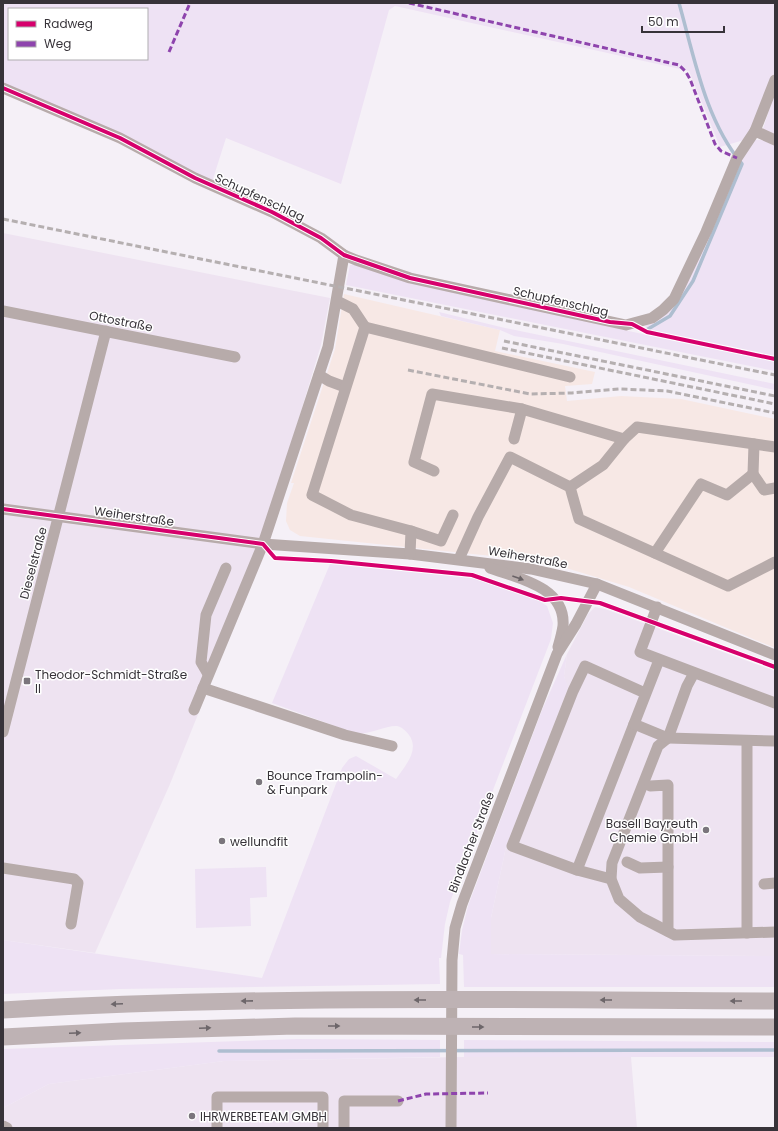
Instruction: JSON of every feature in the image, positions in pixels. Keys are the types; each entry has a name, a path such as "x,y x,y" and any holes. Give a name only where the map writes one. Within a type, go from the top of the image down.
{"highway":[{"path":"3,1010 120,1004 286,1000 775,1001"},
{"path":"3,1037 130,1030 296,1026 775,1028"}],"street":[{"name":"Schupfenschlag","path":"3,88 120,138 195,178 272,212 321,238 344,255 410,278 626,325 640,322 658,314 674,299 706,232 737,158 755,131 775,80"},
{"path":"755,131 775,140"},
{"path":"194,710 263,544 319,375 328,347 344,255"},
{"path":"337,301 354,309 365,327 570,377"},
{"name":"Ottostraße","path":"3,311 235,357"},
{"path":"365,327 312,495 351,515 411,531 440,541 453,515"},
{"name":"Dieselstraße","path":"3,732 106,331"},
{"path":"319,375 329,381 345,387"},
{"path":"434,471 414,462 432,394 522,409 624,439"},
{"path":"514,439 522,409"},
{"path":"570,487 603,465 624,439 637,426 775,447"},
{"path":"754,444 753,474 764,490 775,488"},
{"path":"557,654 563,625 562,617 560,609 548,591 536,585 463,560 478,517 510,457 570,487 579,519 728,586 775,562"},
{"path":"655,553 701,484 727,494 753,474"},
{"name":"Weiherstraße","path":"3,508 263,544 410,554 531,569 597,584 775,655"},
{"path":"410,554 411,531"},
{"path":"208,674 201,662 206,615 226,568"},
{"name":"Bindlacher Straße","path":"451,1128 452,960 455,928 471,877 557,654 576,624 597,584"},
{"path":"657,607 640,652 775,703"},
{"path":"577,870 659,660"},
{"path":"611,879 577,870 512,846 573,690 585,666 645,693"},
{"path":"694,673 686,686 668,738 658,746 612,864 611,879 619,900 640,917 675,935 775,932"},
{"path":"203,688 345,735 392,746"},
{"path":"634,724 668,738 775,741"},
{"path":"747,741 747,933"},
{"path":"650,786 668,785 668,931"},
{"path":"627,862 640,868 668,867"},
{"path":"3,868 74,879 78,883 71,924"},
{"path":"217,1128 217,1097 323,1097 323,1128"},
{"path":"344,1128 344,1101 398,1101"},
{"path":"3,1126 7,1128"}],"shaded area":[{"path":"3,3 775,3 775,71 758,115 744,140 720,147 689,71 395,6 389,10 341,184 226,138 211,185 3,88"},
{"path":"775,91 775,137 763,129"},
{"path":"755,140 765,140 775,143 775,358 702,343 648,329 645,326 666,312 739,163"},
{"path":"3,233 330,298 321,345 276,494 209,687 170,784 95,953 3,940"},
{"path":"356,264 512,304 670,340 775,361 775,371 346,285 350,265"},
{"path":"344,294 500,330 495,351 595,372 592,384 565,386 567,401 621,396 681,399 775,419 775,648 629,587 566,568 492,556 300,536 290,530 286,521 287,503 294,483 291,483 335,349"},
{"path":"439,312 505,328 775,384 775,390 563,344 514,336 500,330 441,316"},
{"path":"330,564 472,578 536,599 547,606 553,623 551,639 450,902 445,924 441,958 439,958 440,984 120,989 3,994 3,940 262,978 342,768 349,759 356,756 396,779 410,758 413,746 407,732 397,726 357,734 272,703"},
{"path":"595,607 605,609 775,671 775,956 491,954 491,918 506,847 567,687 564,676 567,654 588,614"},
{"path":"567,654 564,676 568,687 506,847 491,918 491,954 775,956 775,987 464,987 463,955 459,954 462,930 468,906 542,710"},
{"path":"266,867 267,897 250,898 251,926 196,928 195,869"},
{"path":"297,1039 440,1040 440,1057 224,1061 49,1084 3,1108 3,1049"},
{"path":"464,1040 775,1042 775,1057 464,1057"},
{"path":"464,1057 631,1057 637,1128 3,1128 3,1108 49,1084 224,1061"}],"waterway":[{"path":"648,329 670,316 693,281 742,164 729,147 710,108 702,87 679,3"},
{"path":"219,1051 775,1050"}],"railway":[{"path":"3,219 775,375"},
{"path":"504,341 775,396"},
{"path":"502,348 775,404"},
{"path":"408,370 530,394 572,393 619,389 667,391 775,413"}],"marked path":[{"path":"169,52 190,3"},
{"path":"409,3 679,65 690,79 715,144 721,151 737,158"},
{"path":"398,1101 426,1094 488,1093"}],"cycle path":[{"path":"3,88 120,138 195,178 272,212 321,238 344,255 410,278 610,322 632,324 647,332 775,359"},
{"path":"3,509 263,544 275,558 331,561 472,575 545,600 561,598 600,603 775,667"}],"place":[{"name":"Theodor-Schmidt-Straße II","path":"27,681"},
{"name":"Bounce Trampolin- & Funpark","path":"259,782"},
{"name":"Basell Bayreuth Chemie GmbH","path":"706,830"},
{"name":"wellundfit","path":"222,841"},
{"name":"IHRWERBETEAM GMBH","path":"192,1116"}]}
